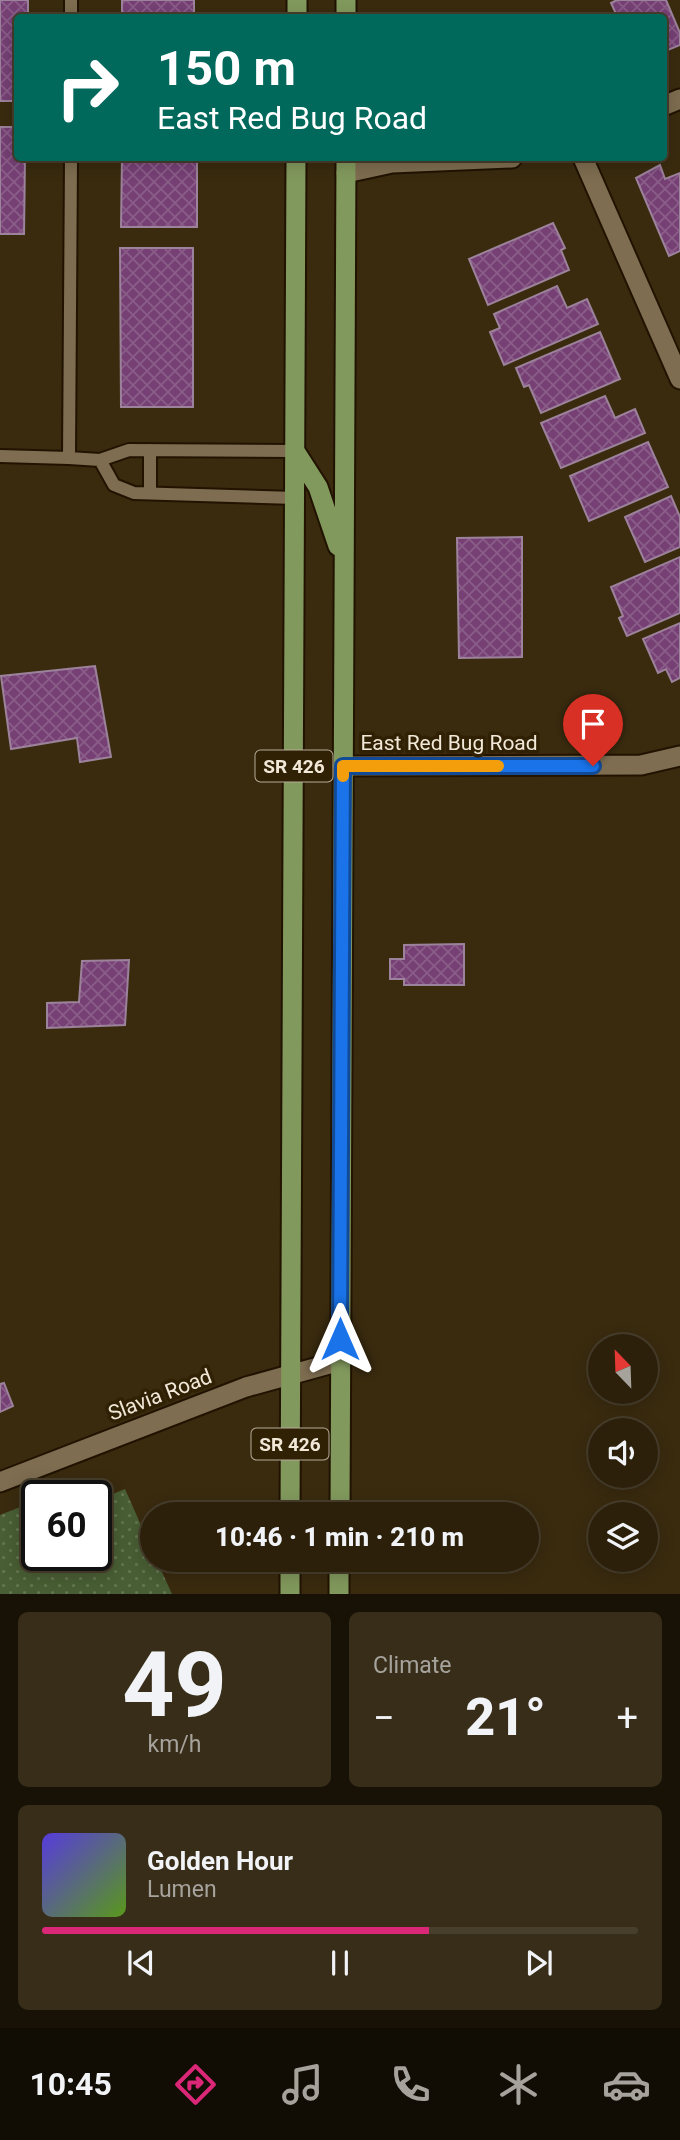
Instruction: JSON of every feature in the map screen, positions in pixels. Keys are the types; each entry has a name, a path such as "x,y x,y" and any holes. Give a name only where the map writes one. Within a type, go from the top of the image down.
{"main road":[{"name":"SR 426","path":"290,1502 296,161"},
{"name":"SR 426","path":"340,1502 346,165"},
{"path":"295,451 318,487 344,567"},
{"path":"290,1572 290,1594"},
{"path":"339,1572 339,1594"}],"street":[{"path":"346,165 432,161"},
{"path":"584,161 680,379"},
{"name":"East Red Bug Road","path":"343,766 641,765 680,756"},
{"name":"Slavia Road","path":"0,1482 246,1387 340,1361"}],"lane":[{"path":"69,458 71,161"},
{"path":"0,456 100,460 129,450 295,451"},
{"path":"150,450 150,493"},
{"path":"100,460 114,485 134,493 295,498"}],"green space":[{"path":"125,1489 140,1523 140,1572 162,1572 172,1594 0,1594 0,1515 21,1507 21,1571 112,1571 112,1494"}],"building":[{"path":"0,0 28,0 28,14 14,14 14,101 0,101"},
{"path":"122,0 194,0 194,14 122,14"},
{"path":"617,0 666,0 680,33 680,45 667,50 667,14 616,14 611,3"},
{"path":"0,127 14,127 14,161 25,161 24,234 0,234"},
{"path":"122,161 197,161 197,227 121,227"},
{"path":"660,165 665,179 680,173 680,251 669,256 636,178"},
{"path":"553,223 565,248 561,250 569,270 488,305 469,259"},
{"path":"120,248 193,248 193,407 121,407"},
{"path":"557,286 567,308 587,299 598,324 504,365 490,332 500,328 494,314"},
{"path":"600,332 620,379 541,413 529,385 524,387 516,368"},
{"path":"605,396 615,418 635,409 645,433 561,468 541,423"},
{"path":"648,442 668,487 589,521 570,476"},
{"path":"671,496 680,517 680,547 645,562 625,517"},
{"path":"522,537 522,657 459,658 457,538"},
{"path":"680,557 680,613 627,636 619,618 623,616 611,587"},
{"path":"680,623 680,678 672,682 666,669 658,673 643,639"},
{"path":"95,666 111,757 80,762 77,738 11,749 1,676"},
{"path":"464,944 464,985 404,985 404,979 390,979 390,959 404,959 404,945"},
{"path":"129,960 125,1025 47,1028 47,1003 79,1002 82,961"},
{"path":"4,1383 13,1406 0,1412 0,1384"}],"slow traffic":[{"path":"343,776 343,766 498,766"}],"route":[{"path":"340,1339 343,766 593,766"}]}
